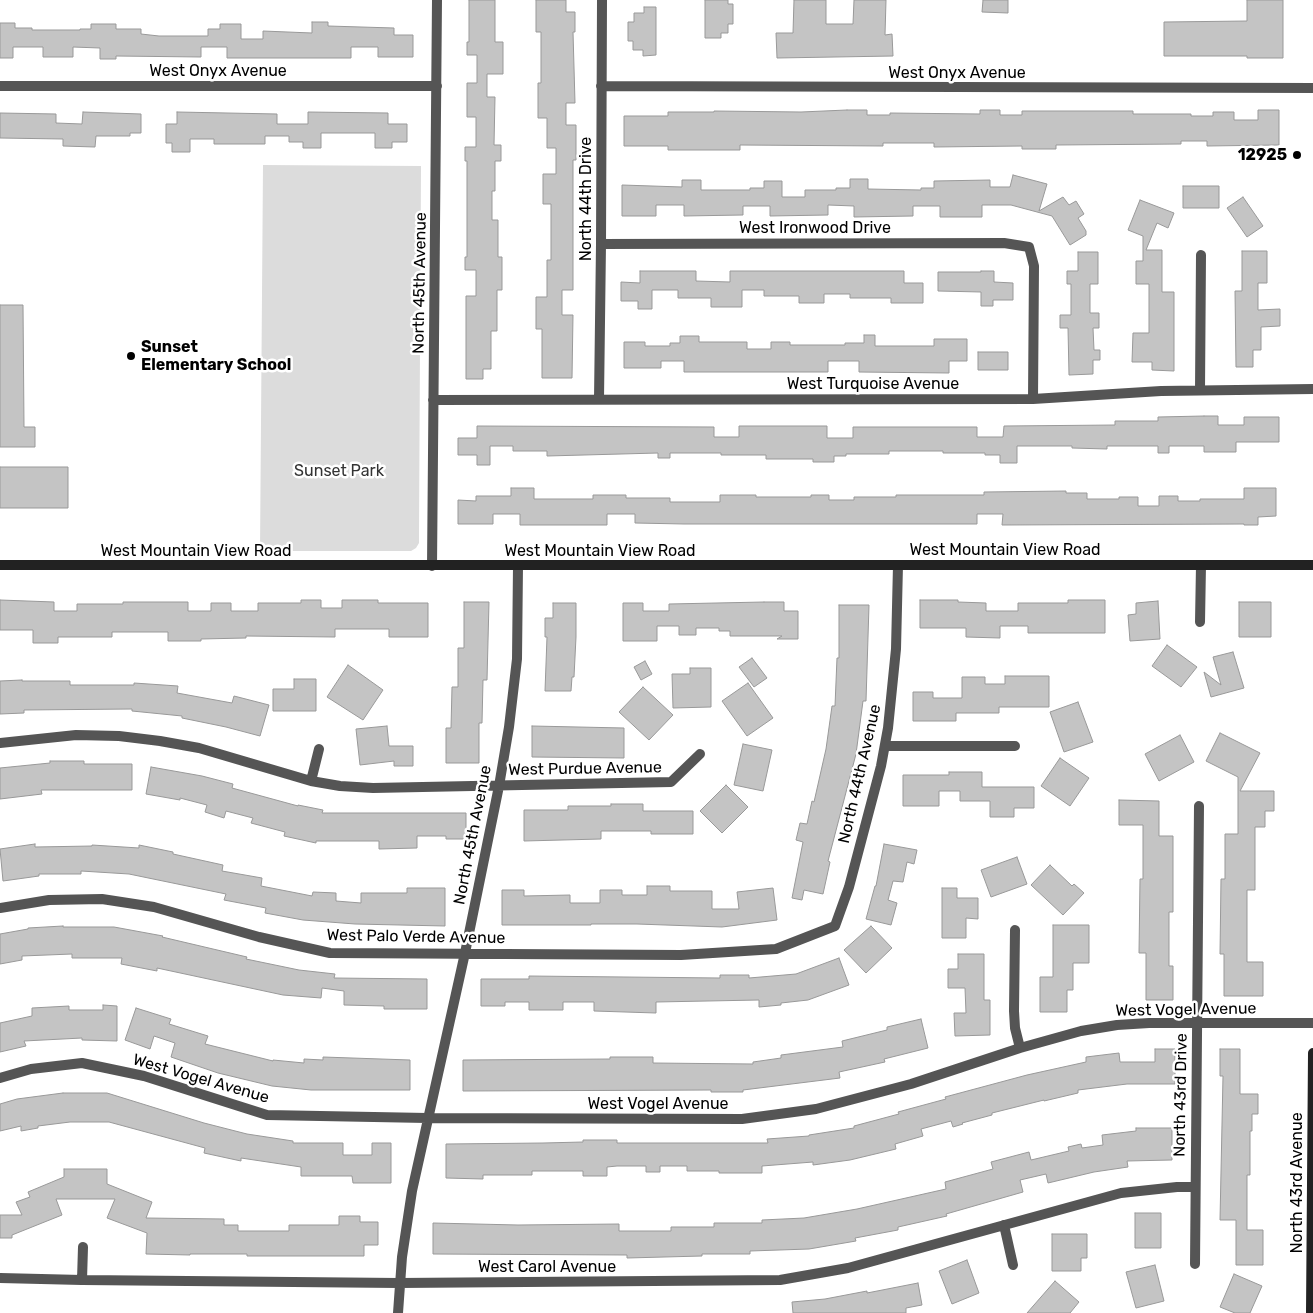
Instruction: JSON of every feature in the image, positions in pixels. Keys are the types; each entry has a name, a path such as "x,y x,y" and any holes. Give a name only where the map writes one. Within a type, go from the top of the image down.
{"street":[{"name":"North 45th Avenue","path":"432,566 438,0"},
{"name":"North 44th Drive","path":"599,399 602,244 602,0"},
{"name":"West Onyx Avenue","path":"0,86 436,86"},
{"name":"West Onyx Avenue","path":"602,86 1313,88"},
{"name":"West Ironwood Drive","path":"602,244 1004,243 1029,247 1034,266 1033,399"},
{"path":"1200,390 1201,255"},
{"name":"West Turquoise Avenue","path":"433,400 1033,399 1161,391 1313,389"},
{"name":"West Mountain View Road","path":"0,565 1313,565"},
{"name":"North 44th Avenue","path":"835,926 849,887 885,746 896,657 898,565"},
{"path":"1200,622 1201,565"},
{"name":"North 45th Avenue","path":"398,1313 399,1283 412,1191 465,953 499,786 515,679 518,566"},
{"name":"West Purdue Avenue","path":"0,743 76,735 119,736 199,748 311,781 340,786 373,788 671,782 700,754"},
{"path":"885,746 1016,746"},
{"path":"311,781 318,749"},
{"name":"North 43rd Drive","path":"1195,1264 1198,806"},
{"name":"West Palo Verde Avenue","path":"0,908 49,900 102,899 154,907 259,937 330,953 681,955 776,949 835,926"},
{"path":"1016,930 1014,1011 1020,1048"},
{"name":"West Vogel Avenue","path":"0,1078 31,1069 82,1063 144,1076 267,1115 427,1118 742,1119 816,1109 911,1084 1020,1048 1081,1031 1117,1025 1197,1022 1313,1023"},
{"name":"North 43rd Avenue","path":"1311,1313 1313,1053"},
{"name":"West Carol Avenue","path":"0,1278 399,1283 780,1280 848,1268 1121,1193 1195,1187"},
{"path":"1004,1225 1013,1265"},
{"path":"82,1280 83,1247"}],"green space":[{"name":"Sunset Park","path":"263,165 421,166 419,543 411,551 260,551"}],"building":[{"path":"469,0 495,0 495,42 503,42 503,74 487,74 487,97 495,97 494,145 501,145 501,161 495,161 495,191 492,191 492,220 498,220 498,257 502,257 502,290 497,290 497,331 491,331 491,369 483,369 483,379 466,379 466,296 476,296 476,270 465,270 465,257 467,257 467,161 465,161 465,147 476,147 476,117 467,117 467,83 477,83 477,55 467,55 467,42 469,42"},
{"path":"536,0 566,0 566,12 575,12 575,32 573,32 575,103 566,103 566,125 576,125 576,160 573,160 573,290 562,290 562,315 573,315 572,378 542,378 542,329 536,329 536,297 547,297 547,260 551,260 551,204 543,204 543,174 556,174 556,148 547,148 547,118 538,118 538,83 541,83 541,32 536,32"},
{"path":"705,0 728,0 728,4 733,4 733,24 728,24 728,33 721,33 721,38 705,38"},
{"path":"794,0 826,0 826,24 853,24 854,0 886,0 885,35 892,34 893,56 777,58 776,33 793,33"},
{"path":"983,0 1008,0 1008,13 982,12"},
{"path":"1247,0 1283,0 1283,58 1164,56 1164,22 1247,21"},
{"path":"644,7 656,7 656,55 643,56 643,50 633,50 633,41 628,41 628,22 634,22 634,13 644,13"},
{"path":"312,22 328,22 328,26 394,28 394,35 413,35 413,57 378,57 378,47 351,47 351,58 227,58 227,47 201,47 201,57 116,56 116,59 100,59 100,48 73,47 73,57 43,57 43,47 13,47 13,58 0,58 0,23 15,23 15,28 32,28 32,30 80,30 91,29 91,24 116,24 116,29 141,29 141,34 159,36 208,36 208,29 220,29 220,24 241,24 241,39 263,39 263,31 312,33"},
{"path":"867,110 867,115 890,115 890,113 980,114 980,110 1000,110 1000,115 1022,115 1022,111 1133,111 1133,114 1213,116 1213,112 1234,112 1234,120 1258,120 1258,110 1279,110 1279,145 1207,146 1207,141 1181,141 1181,144 1056,145 1056,149 1022,149 1022,146 934,147 934,143 883,143 883,146 740,145 740,150 668,150 668,146 624,146 624,116 668,116 668,112"},
{"path":"83,112 141,114 141,133 130,133 130,136 96,136 95,147 63,146 63,139 0,138 0,113 56,114 56,123 82,124"},
{"path":"177,112 277,114 277,124 308,124 308,112 388,113 388,124 407,124 407,142 392,142 392,148 375,148 375,133 321,133 321,148 303,148 303,142 289,142 289,136 265,136 265,144 214,144 214,139 190,139 190,152 172,152 172,143 166,143 166,124 177,124"},
{"path":"1013,175 1047,184 1039,211 1063,197 1069,205 1076,201 1084,214 1078,218 1086,231 1086,235 1070,245 1052,216 1011,205 982,205 982,217 940,217 940,206 913,206 913,216 854,217 854,206 828,205 828,215 770,216 770,206 743,206 743,215 684,216 684,205 656,205 656,216 622,216 622,185 682,187 682,180 701,180 701,190 750,190 750,188 764,188 764,181 782,181 782,197 805,197 805,190 850,188 850,179 868,179 868,189 921,190 921,188 934,188 934,181 990,180 990,187 1010,187"},
{"path":"1183,186 1219,186 1219,208 1183,208"},
{"path":"1243,197 1263,226 1247,237 1227,208"},
{"path":"1140,200 1174,213 1168,228 1157,223 1146,250 1162,250 1162,292 1174,292 1174,371 1152,370 1152,362 1132,362 1133,333 1149,333 1149,284 1136,284 1136,261 1143,261 1143,236 1128,230"},
{"path":"1242,251 1267,251 1267,283 1258,283 1258,310 1280,309 1280,326 1261,327 1261,350 1253,350 1253,367 1236,367 1235,291 1242,291"},
{"path":"1078,252 1098,252 1098,284 1090,284 1090,313 1099,313 1099,328 1093,328 1094,350 1100,350 1100,360 1093,360 1093,374 1069,375 1068,328 1060,328 1060,315 1071,315 1071,284 1067,284 1067,271 1078,271"},
{"path":"640,271 696,271 696,281 730,282 730,271 904,271 904,283 923,283 923,303 891,303 891,298 850,298 850,294 824,294 824,303 799,303 799,296 764,296 764,290 742,290 742,307 711,307 711,298 678,298 678,290 652,290 652,309 638,309 638,301 621,301 621,282 640,283"},
{"path":"994,271 994,282 1013,283 1013,300 993,300 993,306 981,306 981,292 938,291 938,272"},
{"path":"0,305 23,305 24,427 35,427 35,447 0,447"},
{"path":"864,335 875,335 875,346 934,346 934,339 967,339 967,361 949,361 949,373 859,372 859,361 828,361 828,372 684,372 684,361 661,361 661,368 624,368 624,342 645,342 645,346 670,346 670,343 680,343 680,336 699,336 699,342 747,342 747,349 771,349 771,342 790,342 790,345 864,343"},
{"path":"978,352 1008,352 1008,370 978,370"},
{"path":"1218,416 1218,425 1244,425 1244,417 1279,417 1279,442 1236,442 1236,452 1204,452 1204,446 1169,446 1169,453 1158,453 1158,446 1107,446 1107,449 1072,448 1072,446 1017,446 1017,463 1000,463 1000,455 943,453 943,451 889,451 889,454 846,454 846,456 834,456 834,462 813,462 813,459 766,459 766,455 721,455 721,453 670,453 670,458 658,458 658,453 547,456 547,451 513,451 513,446 490,446 490,465 477,465 477,455 458,455 458,438 477,438 477,426 714,427 714,437 739,437 739,426 827,426 827,438 853,438 853,427 977,427 977,437 1003,437 1004,426 1115,425 1115,421 1158,421 1158,417"},
{"path":"0,467 68,467 68,508 0,508"},
{"path":"511,488 534,488 534,499 593,499 593,495 626,495 626,498 670,498 670,502 720,502 720,495 811,497 811,495 829,495 829,500 854,500 854,497 896,497 896,495 984,495 984,492 1066,491 1066,493 1087,493 1087,499 1138,497 1138,506 1159,506 1159,496 1178,496 1178,501 1244,499 1244,488 1276,488 1276,516 1258,517 1258,525 1002,525 1003,514 977,514 977,524 684,524 635,523 635,514 607,514 607,525 520,525 520,514 493,514 493,524 458,524 458,500 476,501 476,496 511,496"},
{"path":"0,600 54,602 54,611 77,611 77,604 123,604 123,602 188,602 188,611 211,611 211,603 231,603 231,611 258,611 258,603 301,603 301,600 321,600 321,608 342,608 342,600 378,600 378,603 428,603 428,637 389,637 389,629 335,629 335,637 246,636 246,638 201,639 201,641 168,641 168,632 112,632 112,637 58,637 58,643 33,643 33,630 0,630"},
{"path":"920,600 958,600 958,602 986,603 986,611 1018,611 1018,603 1068,603 1068,600 1105,600 1105,633 1028,633 1028,626 1000,626 1000,638 966,637 966,628 920,628"},
{"path":"1158,601 1160,639 1130,641 1128,615 1136,614 1136,603"},
{"path":"464,602 489,602 487,680 483,680 482,723 479,723 479,763 446,763 446,728 451,728 452,687 458,687 458,648 464,648"},
{"path":"784,602 784,611 798,611 798,639 777,639 782,636 730,636 730,631 719,631 719,628 696,628 696,635 679,635 679,626 657,626 657,641 623,641 623,603 643,603 643,611 669,611 669,604"},
{"path":"1239,602 1271,602 1271,637 1239,637"},
{"path":"553,603 576,603 574,677 572,677 571,691 545,691 547,637 545,637 545,618 553,618"},
{"path":"839,605 869,605 866,701 863,701 856,754 828,861 830,862 823,894 804,890 802,900 792,898 803,842 796,840 800,823 807,824 812,801 814,802 826,749 832,706 835,706 837,658 839,658"},
{"path":"1167,645 1197,667 1181,687 1152,666"},
{"path":"1233,652 1244,688 1211,697 1204,672 1221,685 1213,657"},
{"path":"752,658 767,678 754,687 739,667"},
{"path":"645,661 652,674 641,680 634,667"},
{"path":"348,665 383,690 363,720 327,697"},
{"path":"690,668 711,668 711,707 673,708 672,674 690,674"},
{"path":"1005,676 1049,676 1049,707 999,707 999,713 956,713 956,721 913,721 913,692 933,692 933,698 962,698 962,677 985,677 985,684 1005,684"},
{"path":"294,679 316,679 316,711 273,711 273,689 294,689"},
{"path":"0,681 70,681 70,685 134,685 134,683 178,686 177,693 232,703 234,696 269,705 260,736 182,718 182,716 132,711 132,709 24,710 24,713 0,714"},
{"path":"748,683 773,718 747,736 722,701"},
{"path":"643,687 673,715 649,740 619,712"},
{"path":"1078,702 1093,742 1064,752 1050,712"},
{"path":"387,726 389,746 413,746 413,766 394,766 394,761 360,765 356,729"},
{"path":"532,726 624,728 624,758 532,757"},
{"path":"1220,733 1260,753 1240,791 1274,791 1274,811 1265,811 1265,827 1255,827 1255,890 1247,890 1247,962 1263,962 1263,996 1224,996 1224,954 1220,954 1221,879 1225,879 1225,834 1238,834 1238,777 1206,761"},
{"path":"1180,735 1194,762 1159,781 1145,754"},
{"path":"743,744 772,750 763,791 734,785"},
{"path":"1060,758 1089,778 1070,806 1041,786"},
{"path":"50,761 84,761 84,764 132,764 132,790 41,790 42,794 0,799 0,768 50,763"},
{"path":"151,767 202,776 233,784 232,788 298,806 323,810 322,813 466,813 466,839 446,839 446,836 417,836 417,848 379,849 379,841 316,841 316,843 284,836 285,832 251,823 253,818 226,811 224,818 205,812 207,805 180,798 180,800 146,794"},
{"path":"949,772 982,772 982,787 1034,787 1034,808 1014,808 1014,817 990,817 990,801 960,801 960,791 939,791 939,806 903,806 903,775 949,775"},
{"path":"726,785 748,807 722,833 700,811"},
{"path":"1119,800 1159,801 1159,836 1173,836 1173,912 1169,912 1169,966 1173,966 1173,1000 1146,1000 1146,953 1139,953 1140,879 1143,879 1143,825 1119,825"},
{"path":"611,804 643,804 643,811 693,811 693,834 651,834 651,831 601,831 601,839 524,841 524,810 568,810 568,806 611,806"},
{"path":"35,844 35,847 92,845 139,848 139,845 223,865 222,871 262,878 261,886 312,896 313,892 336,893 336,901 361,903 361,893 407,893 407,888 445,888 445,926 355,924 303,920 265,913 266,908 224,900 226,894 129,874 81,871 81,874 39,874 39,876 3,881 0,849"},
{"path":"884,844 917,850 914,864 907,862 903,882 893,881 888,900 897,903 891,925 866,919 876,886"},
{"path":"1017,857 1027,884 991,897 981,870"},
{"path":"1050,865 1072,886 1074,884 1084,893 1063,915 1031,885"},
{"path":"647,886 670,886 670,891 712,891 712,909 739,909 737,892 773,888 777,920 722,927 637,924 502,925 502,890 524,890 524,896 570,895 570,903 600,903 600,890 622,890 622,895 647,895"},
{"path":"942,888 957,888 957,898 978,898 978,919 966,918 966,938 942,938"},
{"path":"1053,925 1089,925 1089,963 1073,963 1073,990 1067,990 1067,1012 1040,1012 1040,977 1053,977"},
{"path":"63,926 114,927 163,936 247,957 246,959 299,970 335,974 334,978 427,979 427,1009 384,1009 384,1006 344,1005 344,991 322,988 321,998 283,995 157,968 157,971 121,964 122,958 72,958 72,954 22,956 22,960 0,964 0,934 28,928"},
{"path":"871,926 892,948 866,973 844,950"},
{"path":"958,954 984,954 984,1000 990,1000 990,1035 955,1036 954,1013 966,1013 965,988 948,988 948,969 958,969"},
{"path":"839,958 849,985 808,1000 781,1003 781,1005 759,1007 759,1000 656,1002 656,1013 594,1011 594,1002 563,1002 563,1010 529,1010 529,1002 505,1002 505,1006 481,1006 481,979 529,979 529,976 720,978 720,975 749,975 749,978 796,974"},
{"path":"103,1005 117,1006 117,1041 82,1040 82,1038 24,1041 26,1046 0,1052 0,1023 32,1016 32,1008 69,1006 69,1010 103,1010"},
{"path":"136,1008 171,1019 169,1024 208,1036 205,1044 273,1061 304,1063 304,1059 323,1060 323,1057 410,1060 410,1090 311,1090 272,1086 218,1073 171,1057 175,1043 154,1036 150,1049 125,1040"},
{"path":"921,1019 928,1048 884,1059 885,1062 839,1072 840,1078 743,1090 743,1092 711,1092 711,1090 463,1091 463,1060 653,1057 653,1063 753,1064 753,1062 781,1058 781,1055 843,1047 842,1041"},
{"path":"1155,1049 1175,1049 1175,1084 1127,1084 1078,1090 1078,1093 992,1113 992,1115 953,1127 951,1121 921,1129 923,1136 895,1144 896,1149 850,1160 813,1165 813,1162 762,1166 762,1173 687,1171 687,1166 660,1166 660,1172 646,1172 646,1166 617,1166 607,1167 607,1176 583,1176 583,1171 532,1171 532,1175 483,1175 483,1179 446,1178 446,1144 583,1142 583,1140 617,1140 617,1143 768,1143 767,1139 809,1136 854,1128 854,1126 899,1114 898,1112 946,1099 945,1097 1027,1075 1086,1062 1086,1057 1119,1053 1120,1062 1155,1062"},
{"path":"1220,1049 1240,1049 1240,1094 1258,1094 1258,1114 1252,1114 1252,1131 1250,1131 1250,1175 1247,1175 1247,1230 1263,1230 1263,1265 1236,1265 1236,1220 1220,1220 1223,1076 1220,1076"},
{"path":"63,1093 107,1093 204,1123 247,1134 293,1141 293,1143 343,1143 343,1155 372,1155 372,1143 391,1143 391,1183 353,1183 352,1176 301,1176 301,1167 241,1158 241,1161 204,1153 205,1148 109,1122 70,1122 38,1126 38,1128 21,1131 21,1126 0,1131 0,1104 17,1099"},
{"path":"1136,1128 1172,1128 1172,1160 1127,1161 1128,1167 1094,1172 1048,1183 1046,1174 1020,1180 1023,1192 946,1214 947,1216 898,1227 898,1230 855,1238 856,1241 809,1249 750,1251 750,1254 702,1254 702,1256 627,1258 627,1255 433,1254 433,1223 518,1225 619,1224 619,1231 671,1231 671,1227 714,1227 714,1223 762,1223 762,1220 804,1218 857,1209 946,1189 945,1182 993,1169 991,1162 1029,1152 1031,1160 1069,1151 1068,1147 1081,1144 1082,1148 1103,1145 1102,1135 1136,1131"},
{"path":"64,1169 107,1169 107,1184 152,1202 146,1218 224,1219 224,1225 238,1225 238,1231 289,1231 289,1225 339,1225 339,1216 360,1216 360,1222 378,1222 378,1245 364,1245 364,1256 146,1254 147,1233 107,1218 115,1199 56,1199 62,1215 12,1235 12,1238 0,1238 0,1215 22,1215 16,1202 30,1197 28,1192 64,1177"},
{"path":"1135,1213 1161,1213 1161,1248 1135,1248"},
{"path":"1052,1234 1087,1234 1087,1258 1081,1258 1081,1271 1052,1271"},
{"path":"967,1260 979,1293 952,1304 939,1271"},
{"path":"1155,1265 1164,1301 1136,1308 1126,1272"},
{"path":"1234,1274 1262,1286 1250,1313 1235,1313 1220,1307"},
{"path":"1055,1281 1079,1302 1070,1313 1027,1313"},
{"path":"918,1283 922,1305 906,1308 906,1313 793,1313 792,1302 825,1299 867,1291 867,1293"}],"place":[{"name":"12925","path":"1297,155"},
{"name":"Sunset Elementary School","path":"131,356"}]}
